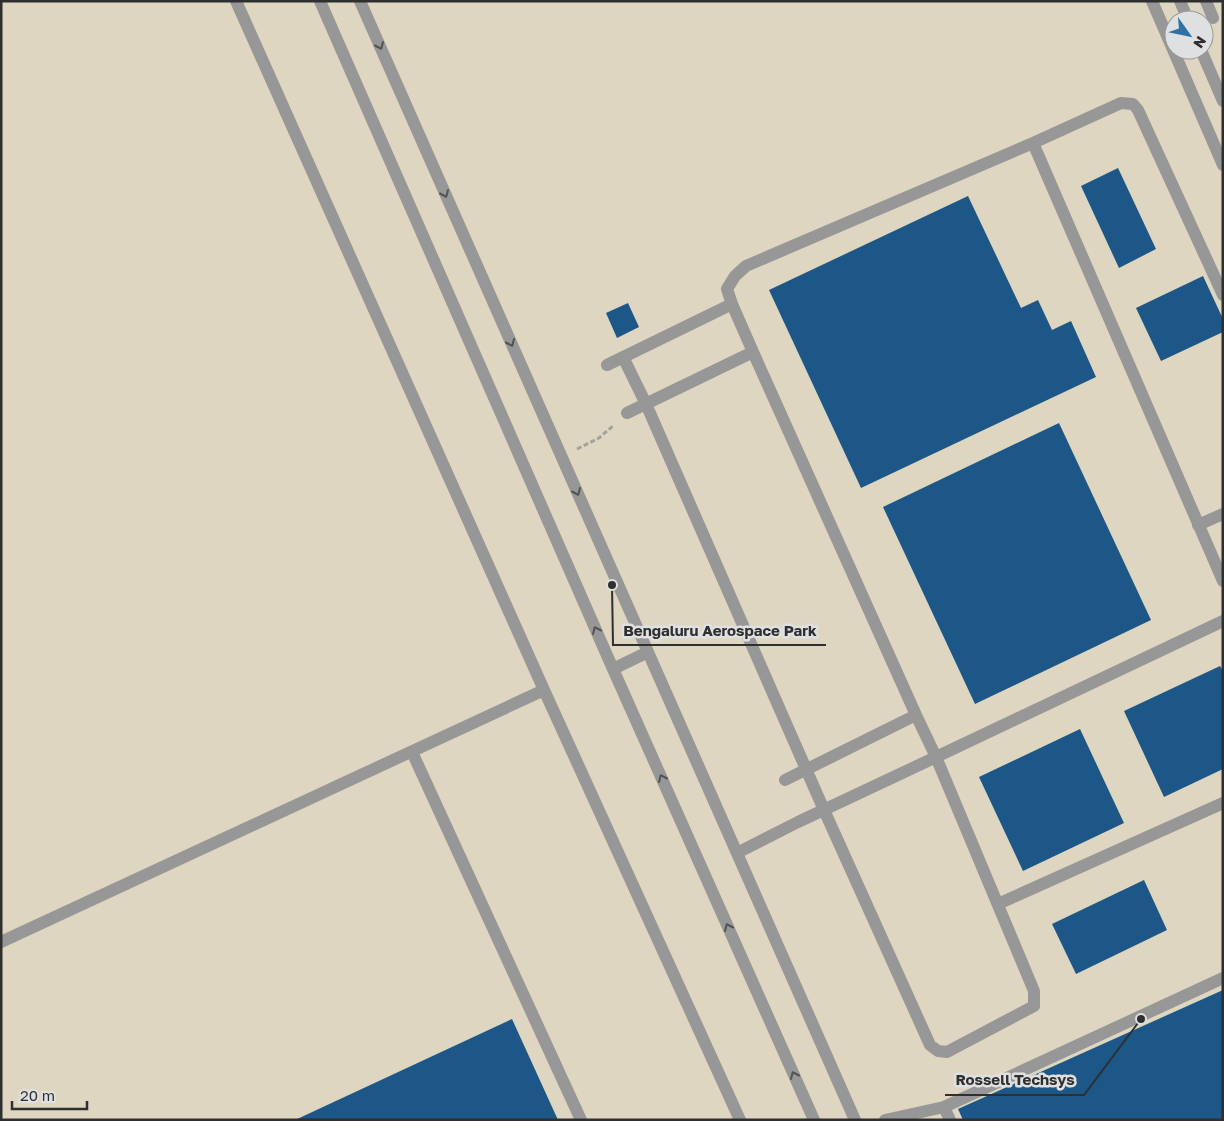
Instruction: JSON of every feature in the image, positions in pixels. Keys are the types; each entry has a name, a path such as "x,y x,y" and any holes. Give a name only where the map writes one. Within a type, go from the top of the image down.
{"street":[{"path":"236,1 544,690 740,1120"},
{"path":"320,1 613,669 814,1120"},
{"path":"360,1 855,1120"},
{"path":"1152,1 1223,165"},
{"path":"1206,60 1221,94"},
{"path":"623,357 646,404 824,810 930,1045 938,1051 947,1052 1034,1006 1034,991 936,757 753,352 732,304 728,289 735,276 746,266 1122,103 1133,104 1138,110 1223,295"},
{"path":"1032,143 1223,581"},
{"path":"607,365 732,304"},
{"path":"627,413 753,352"},
{"path":"1198,525 1223,514"},
{"path":"737,853 1223,621"},
{"path":"613,669 648,652"},
{"path":"1,942 544,690"},
{"path":"785,780 916,715"},
{"path":"412,752 581,1120"},
{"path":"998,904 1223,802"},
{"path":"885,1120 944,1107 1223,978"},
{"path":"944,1107 950,1120"}],"path":[{"path":"562,457 598,438 627,413"}],"shaded area":[{"path":"1,1 1223,1 1223,1120 1,1120"}],"building":[{"path":"1118,168 1156,249 1119,268 1081,186"},
{"path":"968,196 1021,308 1038,300 1052,330 1071,321 1096,377 861,488 769,290"},
{"path":"1203,276 1223,319 1223,332 1161,361 1136,308"},
{"path":"628,303 639,327 617,338 606,313"},
{"path":"1059,423 1151,620 975,704 883,507"},
{"path":"1220,666 1223,671 1223,769 1164,797 1124,711"},
{"path":"1080,729 1124,823 1023,871 979,777"},
{"path":"1144,880 1167,930 1076,974 1052,924"},
{"path":"1223,990 1223,1120 963,1120 958,1109"},
{"path":"512,1019 558,1120 295,1120"}],"place":[{"name":"Bengaluru Aerospace Park","path":"612,585"},
{"name":"Rossell Techsys","path":"1141,1019"}]}
